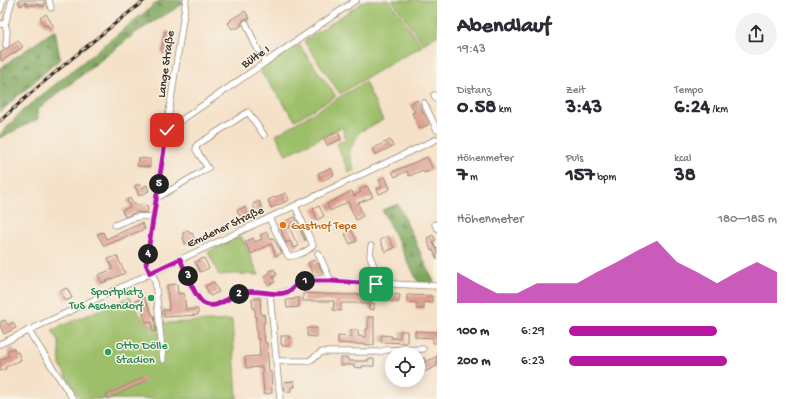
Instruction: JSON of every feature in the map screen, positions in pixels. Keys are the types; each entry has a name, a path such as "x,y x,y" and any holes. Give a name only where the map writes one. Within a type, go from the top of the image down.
{"street":[{"path":"0,10 3,0"},
{"path":"6,45 7,31 2,24 12,0"},
{"path":"49,0 51,8"},
{"name":"Lange Straße","path":"163,360 155,280 146,264 186,0"},
{"name":"Bülte I","path":"167,130 356,0"},
{"path":"246,23 265,62"},
{"path":"424,103 437,130"},
{"path":"157,198 208,168 196,150 197,145 248,112 264,136"},
{"name":"Emdener Straße","path":"0,344 437,139"},
{"path":"269,218 288,256 310,249 313,245 295,206"},
{"path":"115,225 137,216 154,218"},
{"path":"371,246 370,256 375,269 376,284"},
{"path":"318,253 331,281"},
{"path":"180,259 198,298 204,304 210,305 219,304 232,296 245,292 270,294 284,293 291,291 296,286 298,281 437,286"},
{"path":"270,294 280,399"},
{"path":"28,330 73,399"},
{"path":"276,361 309,361 322,352 379,352 385,350"}],"green space":[{"path":"160,0 183,0 183,4 137,32 37,110 38,119 0,138 0,135 22,111"},
{"path":"366,0 389,0 422,46 340,94 304,41"},
{"path":"392,0 437,0 437,36 423,44"},
{"path":"55,30 60,59 0,112 0,68"},
{"path":"299,45 336,96 295,120 260,71"},
{"path":"365,82 383,120 359,132 349,152 354,170 349,173 337,144 346,139 342,127 286,155 276,135"},
{"path":"398,204 434,282 418,282 382,210"},
{"path":"241,236 259,275 219,275 208,252"},
{"path":"130,297 135,308 147,324 232,320 237,399 80,399 60,365 59,342 52,330"}],"building":[{"path":"45,0 45,6 26,5 26,2 21,6 18,1"},
{"path":"245,11 250,19 244,19 241,24 242,25 236,29 235,27 232,29 228,23 231,21 230,20"},
{"path":"46,14 54,27 51,29 47,25 45,26 40,18"},
{"path":"165,31 172,32 169,53 161,52"},
{"path":"18,41 23,47 2,61 0,58 0,53"},
{"path":"417,100 429,124 420,129 412,113 415,112 410,104"},
{"path":"338,132 341,139 327,145 324,138"},
{"path":"390,140 393,146 375,155 372,149"},
{"path":"427,157 433,169 424,173 423,170 409,176 407,171 395,177 392,172"},
{"path":"138,158 150,159 150,167 137,166"},
{"path":"331,168 334,175 321,181 318,173"},
{"path":"385,177 390,189 379,194 377,189 382,187 379,180"},
{"path":"138,184 139,186 141,185 142,188 147,185 149,191 139,196 135,186"},
{"path":"367,186 373,197 358,203 363,216 356,220 348,202 330,211 327,204 352,191 354,196 361,192 359,190"},
{"path":"286,193 289,200 271,208 268,200"},
{"path":"130,198 133,204 148,206 147,213 137,212 125,217 122,210 130,207 127,200"},
{"path":"259,201 264,212 257,215 253,204"},
{"path":"319,206 324,216 317,220 313,209"},
{"path":"245,207 249,218 244,220 242,215 240,216 237,210"},
{"path":"295,217 306,240 305,241 297,224 289,227 299,246 294,248 290,241 286,243 279,224"},
{"path":"142,223 145,229 104,246 97,234 103,232 106,239"},
{"path":"188,230 190,234 192,233 195,240 185,244 183,233"},
{"path":"352,231 357,241 350,244 345,234"},
{"path":"267,232 270,239 273,238 282,253 276,256 271,244 251,254 245,242 253,238 255,242 262,239 260,235"},
{"path":"433,235 436,240 433,242 436,249 437,248 437,260 433,250 431,251 427,238"},
{"path":"388,236 394,248 385,252 380,240"},
{"path":"117,256 125,273 102,283 98,275 113,269 108,259"},
{"path":"204,258 209,268 200,272 195,262"},
{"path":"314,260 316,264 318,263 323,273 315,277 308,263"},
{"path":"274,269 277,275 273,277 275,282 268,285 264,276 270,273 269,271"},
{"path":"214,282 219,292 210,296 205,286"},
{"path":"177,284 178,294 184,293 186,310 198,309 198,315 164,317 163,310 169,310 167,285"},
{"path":"67,288 72,298 65,301 60,291"},
{"path":"303,293 347,295 371,294 370,303 374,303 374,310 369,309 369,304 341,303 341,311 333,310 334,301 303,301"},
{"path":"378,293 400,295 399,302 378,300"},
{"path":"407,295 432,296 432,303 424,302 424,309 416,309 417,303 407,302"},
{"path":"144,297 153,316 154,315 156,331 152,332 152,322 147,323 140,305 135,307 133,302"},
{"path":"260,298 261,315 264,314 265,323 263,323 265,343 267,343 272,393 264,394 262,367 246,368 245,357 260,356 255,309 253,309 252,299"},
{"path":"299,298 299,307 287,308 286,300"},
{"path":"368,317 374,317 374,345 338,343 338,336 351,337 351,330 358,330 358,336 366,337"},
{"path":"5,320 8,325 13,322 16,328 4,334 0,326 0,322"},
{"path":"307,328 317,328 317,337 307,336"},
{"path":"400,331 407,331 407,343 381,342 381,335 392,336 391,338 400,338"},
{"path":"415,331 437,332 437,343 433,343 433,338 415,337"},
{"path":"281,336 289,336 290,346 282,346"},
{"path":"13,348 16,353 18,352 21,360 5,367 6,369 0,371 0,360 9,356 7,351"},
{"path":"437,356 437,366 425,372 425,362"},
{"path":"341,358 348,358 348,361 368,361 368,359 374,359 374,366 362,366 362,368 354,367 354,365 341,365"},
{"path":"144,377 146,381 108,399 106,395"},
{"path":"294,381 295,387 291,387 291,391 285,392 284,382"}],"railway":[{"path":"0,121 35,89 145,0"}],"place":[{"name":"Gasthof Tepe","path":"283,225"},
{"name":"Sportplatz TuS Aschendorf","path":"151,298"},
{"name":"Otto Dölle Stadion","path":"108,352"}],"route":[{"path":"167,130 146,264 150,273 180,259 198,298 204,304 210,305 219,304 232,296 245,292 270,294 284,293 291,291 296,286 298,281 331,281 376,284"}]}
